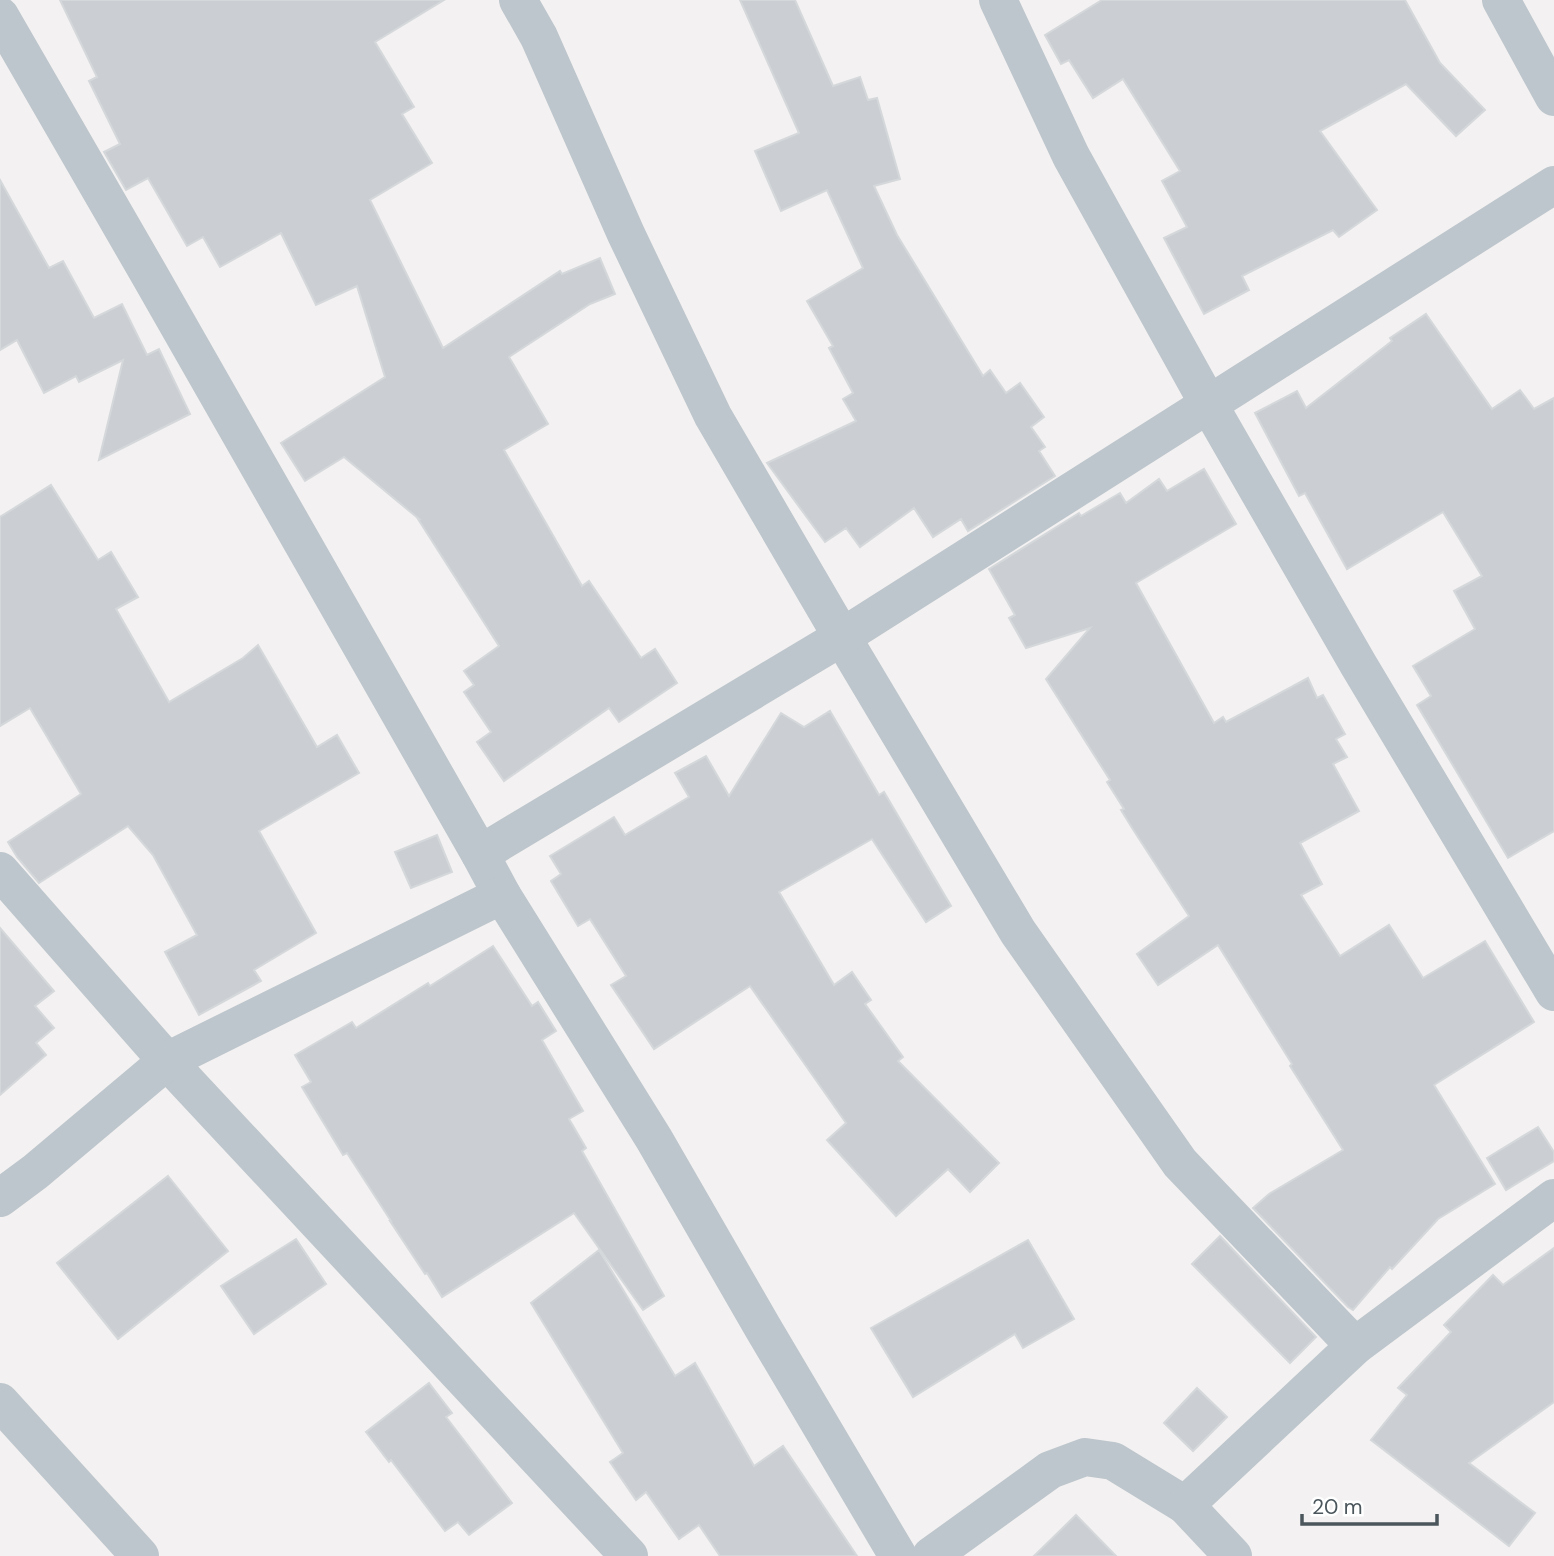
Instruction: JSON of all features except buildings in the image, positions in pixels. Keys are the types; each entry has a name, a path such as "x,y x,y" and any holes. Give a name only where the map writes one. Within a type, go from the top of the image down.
{"street":[{"path":"518,0 539,37 626,234 713,416 1018,932 1180,1163 1355,1346"},
{"path":"998,0 1071,156 1209,405 1358,664 1554,992"},
{"path":"1501,0 1551,84"},
{"path":"0,16 502,895 654,1139 898,1556"},
{"path":"480,853 842,637 1554,185"},
{"path":"0,871 167,1061 629,1556"},
{"path":"0,1198 167,1061 502,895"},
{"path":"1185,1505 1355,1346 1552,1203"},
{"path":"0,1402 140,1556"},
{"path":"931,1556 1050,1470 1085,1457 1113,1461 1185,1505 1233,1556"}]}
